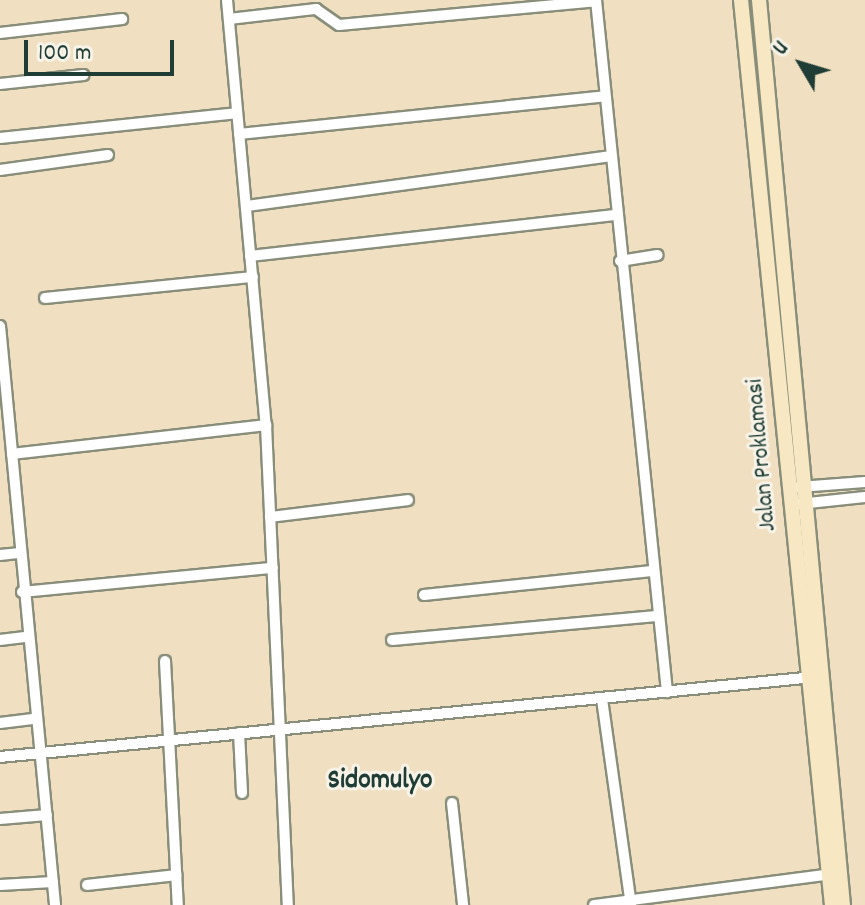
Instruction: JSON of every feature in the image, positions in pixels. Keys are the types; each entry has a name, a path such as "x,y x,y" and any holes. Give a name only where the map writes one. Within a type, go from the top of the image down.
{"street":[{"path":"227,0 266,425 288,905"},
{"path":"229,19 316,9 339,25 596,0 615,215 667,692"},
{"name":"Jalan Proklamasi","path":"741,0 796,488"},
{"name":"Jalan Proklamasi","path":"759,0 797,504 818,676 836,873 843,905"},
{"path":"0,33 122,19"},
{"path":"0,84 84,75"},
{"path":"239,134 605,96"},
{"path":"0,138 236,113"},
{"path":"755,139 771,135"},
{"path":"1,170 108,155"},
{"path":"247,206 610,156"},
{"path":"250,256 615,215"},
{"path":"620,261 658,255"},
{"path":"45,298 253,277"},
{"path":"0,326 25,637 55,905"},
{"path":"12,454 266,425"},
{"path":"796,488 865,482"},
{"path":"797,504 865,497"},
{"path":"270,517 408,500"},
{"path":"0,555 18,553"},
{"path":"22,592 273,568"},
{"path":"424,595 652,571"},
{"path":"392,640 657,616"},
{"path":"0,640 25,637"},
{"path":"165,661 178,905"},
{"path":"0,757 239,733 282,732 818,676"},
{"path":"602,699 631,903"},
{"path":"0,723 33,719"},
{"path":"239,733 242,793"},
{"path":"452,803 463,905"},
{"path":"0,819 47,815"},
{"path":"594,905 631,903 836,873"},
{"name":"Jalan Proklamasi","path":"832,905 836,873"},
{"path":"87,885 176,875"},
{"path":"0,885 53,882"}],"district":[{"name":"Sidomulyo","path":"380,782"}]}
